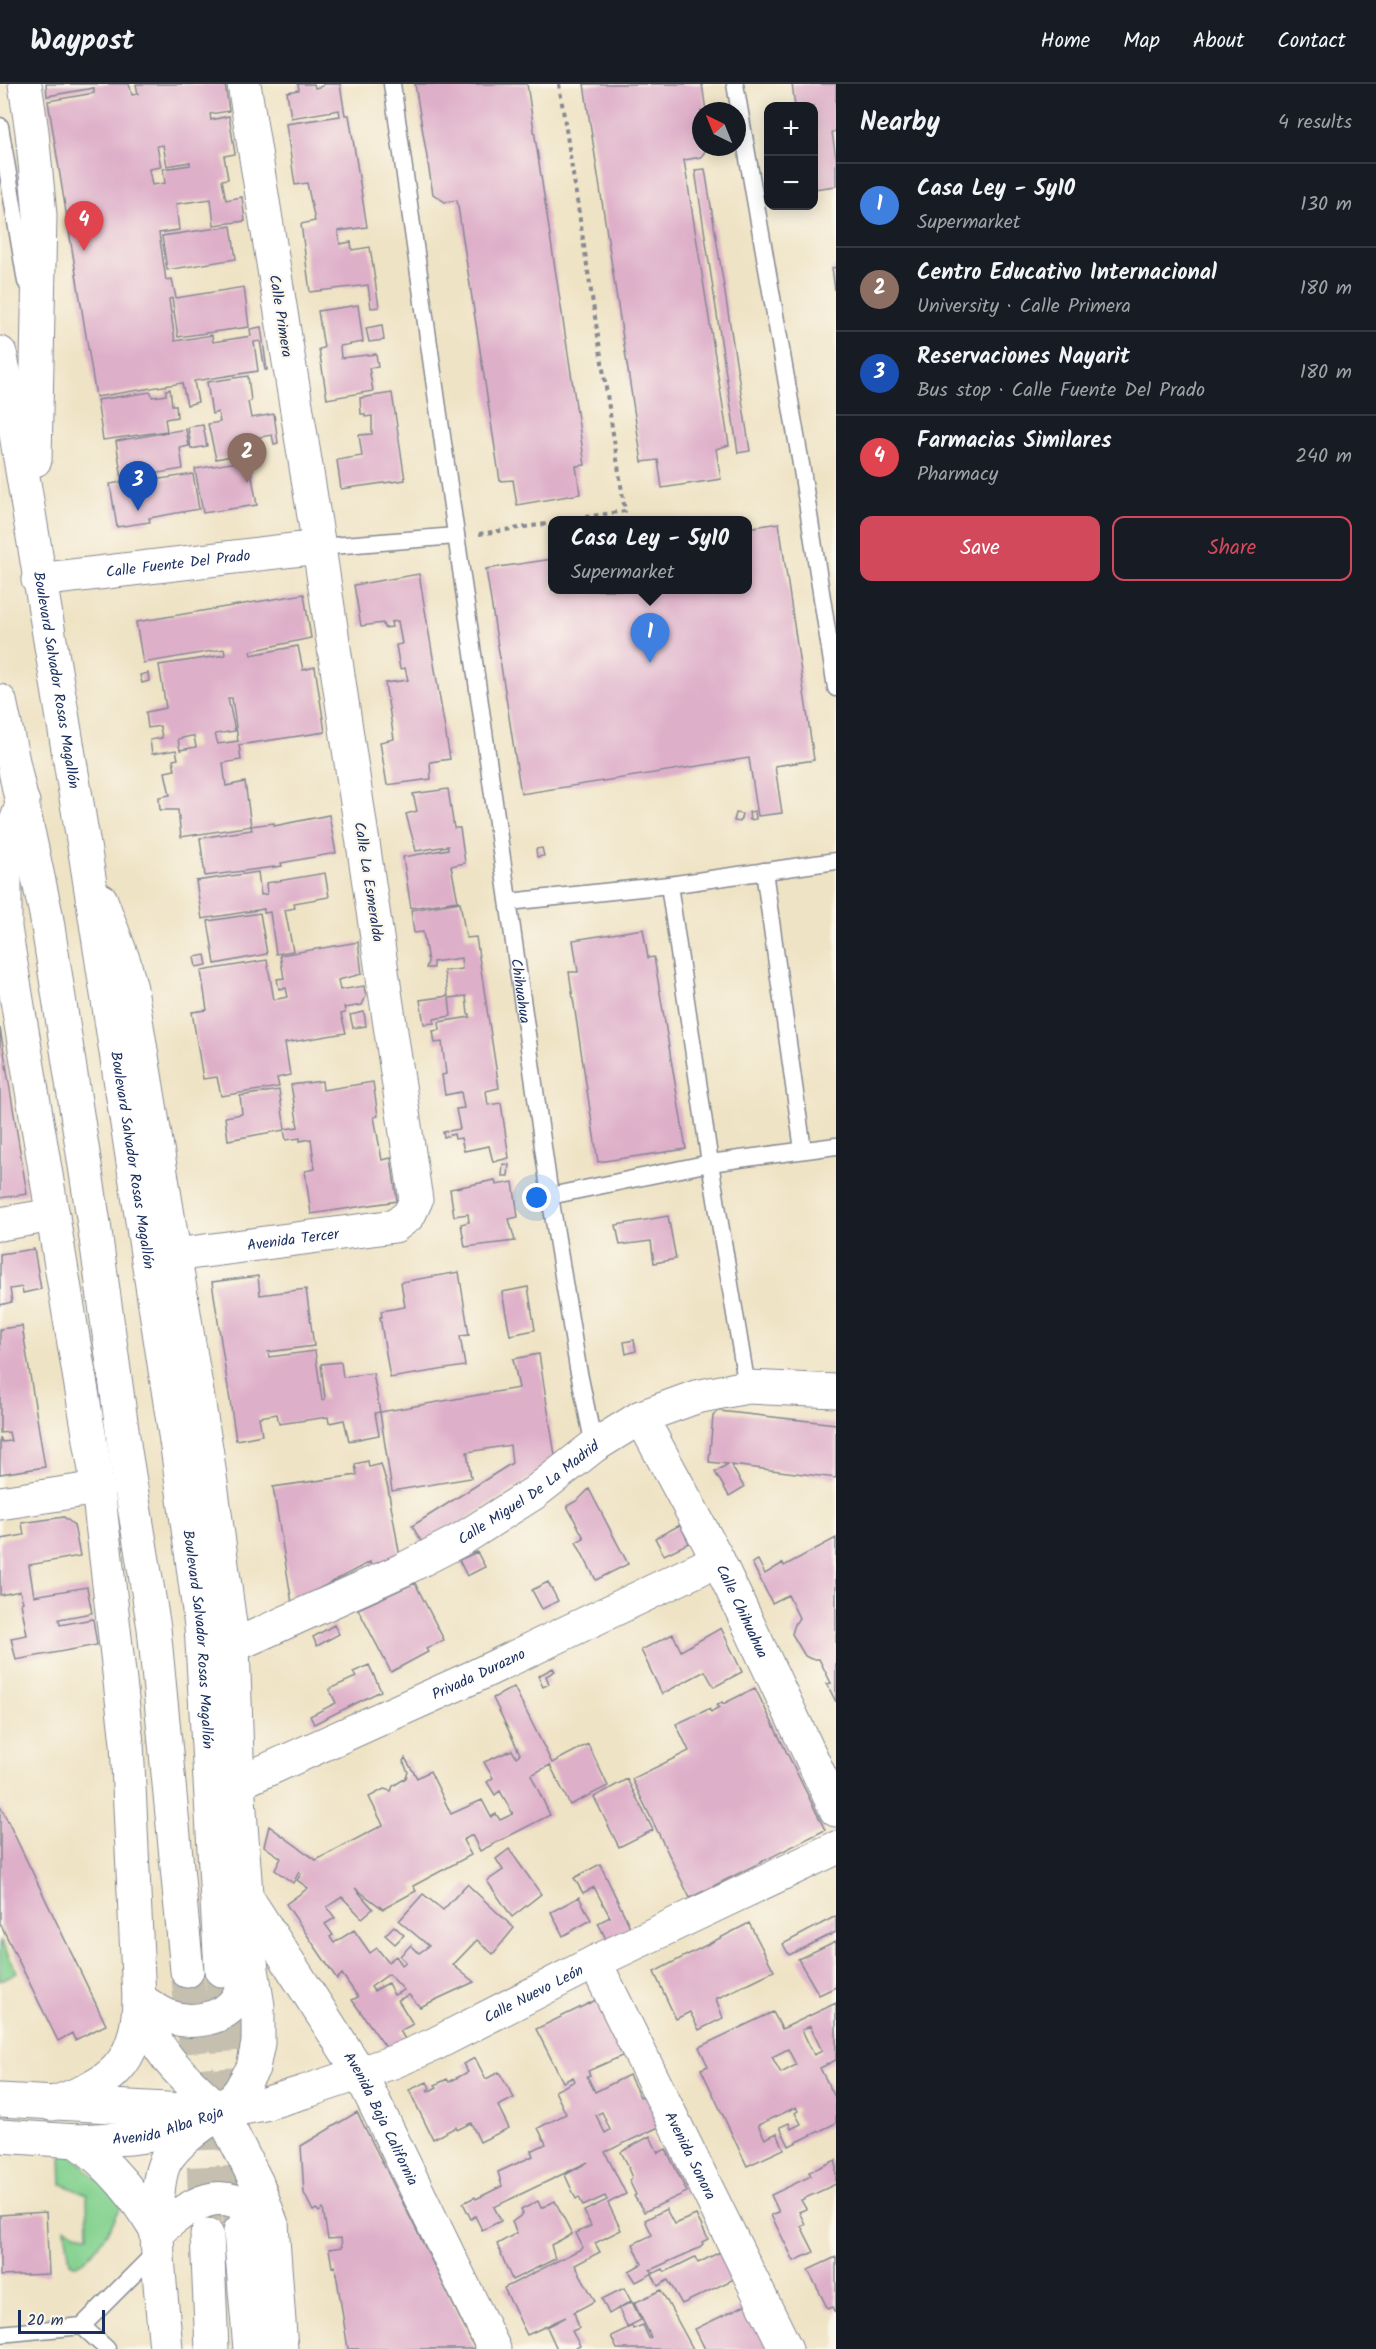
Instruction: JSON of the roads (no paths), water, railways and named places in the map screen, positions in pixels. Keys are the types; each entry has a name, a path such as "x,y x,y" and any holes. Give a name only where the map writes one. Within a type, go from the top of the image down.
{"main road":[{"path":"25,84 40,215 33,546"},
{"name":"Calle Primera","path":"244,84 319,547"},
{"name":"Boulevard Salvador Rosas Magallón","path":"0,353 11,404 38,580 86,858 178,1454 201,1626 236,1967"},
{"name":"Calle Fuente Del Prado","path":"38,580 319,547"},
{"name":"Calle La Esmeralda","path":"319,547 416,1200 409,1215"},
{"path":"0,701 46,914 94,1224 125,1451 154,1628 188,1971"},
{"path":"23,802 8,844 4,873 2,928 98,1488 127,1743 139,1999 139,2022 134,2044 118,2067 97,2086 51,2104"},
{"path":"86,858 124,962 131,989 207,1454 233,1646 238,1783 248,1901 236,1967 236,2000 221,2015 207,2019 184,2020 168,2016 139,1999"},
{"path":"0,1224 53,1215"},
{"name":"Avenida Tercer","path":"174,1255 395,1226 409,1215"},
{"name":"Calle Miguel De La Madrid","path":"233,1646 402,1570 462,1539 534,1492 594,1446 641,1417 696,1397 747,1387 836,1391"},
{"name":"Calle Chihuahua","path":"641,1417 718,1560 836,1810"},
{"path":"0,1503 98,1488"},
{"name":"Privada Durazno","path":"238,1783 473,1677 718,1560"},
{"name":"Calle Nuevo León","path":"221,2112 264,2103 360,2073 435,2044 595,1962 836,1848"},
{"name":"Avenida Baja California","path":"248,1901 360,2073 494,2349"},
{"name":"Avenida Sonora","path":"595,1962 786,2349"},
{"path":"166,2349 158,2240 159,2180 167,2158 184,2140 221,2112 239,2092 253,2068 258,2043 258,2015 236,1967"},
{"path":"139,1999 146,2025 161,2051 177,2070 221,2112 257,2182 272,2225 281,2349"},
{"name":"Avenida Alba Roja","path":"0,2100 221,2112"},
{"name":"Avenida Alba Roja","path":"0,2136 77,2141 153,2135 221,2112"},
{"path":"77,2141 98,2156 118,2176 139,2203 158,2240"},
{"path":"158,2240 178,2214 196,2203 219,2197 237,2200 257,2211 272,2225"},
{"path":"240,2231 250,2349"},
{"path":"207,2235 212,2349"}],"lane":[{"name":"Chihuahua","path":"392,84 550,1197 578,1368 594,1446"},
{"path":"735,84 800,458 836,688"},
{"path":"0,126 37,351"},
{"path":"319,547 456,536"},
{"path":"509,902 669,885 836,861"},
{"path":"764,871 803,1150"},
{"path":"669,885 710,1163 747,1387"},
{"path":"550,1197 710,1163 836,1146"},
{"path":"0,2334 82,2326 158,2240"},
{"path":"82,2326 107,2349"}],"tunnel":[{"path":"221,1970 240,2229"},
{"path":"187,1971 200,2089 206,2230"}],"place":[{"name":"Farmacias Similares","path":"84,251"},
{"name":"Centro Educativo Internacional","path":"247,483"},
{"name":"Reservaciones Nayarit","path":"138,511"},
{"name":"Casa Ley - 5y10","path":"650,663"}]}
